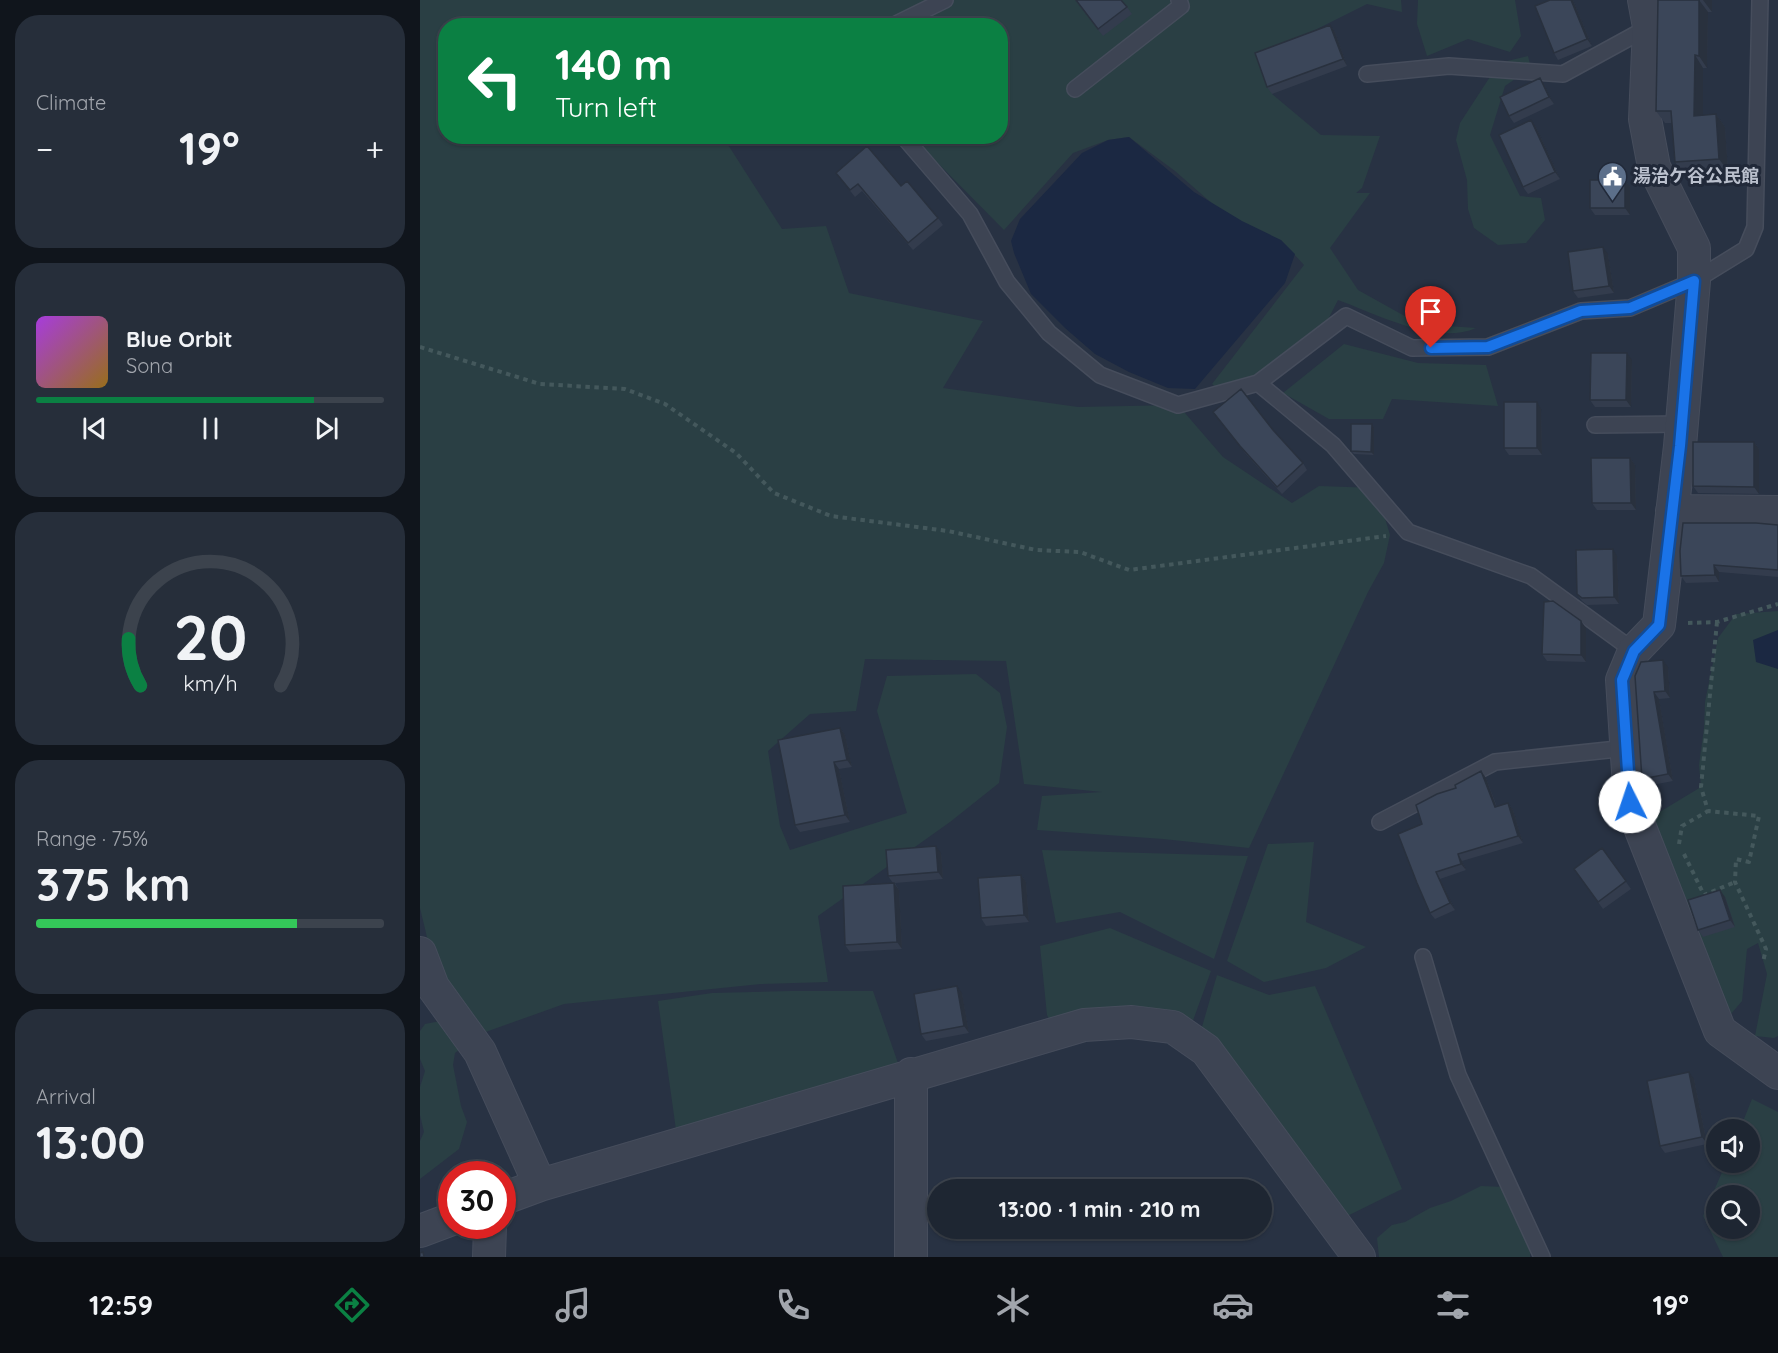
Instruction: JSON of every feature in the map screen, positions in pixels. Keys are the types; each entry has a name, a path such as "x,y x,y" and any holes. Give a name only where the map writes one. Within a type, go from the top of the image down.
{"street":[{"path":"1646,14 1645,119 1654,166 1694,248 1694,281 1682,424 1659,625 1634,651 1622,680 1630,802 1720,1031 1778,1073"},
{"path":"1672,511 1778,512"},
{"path":"420,953 433,987 480,1052 540,1185"},
{"path":"516,1194 911,1074 1084,1025 1132,1022 1173,1027 1206,1050 1359,1257"},
{"path":"911,1074 911,1257"},
{"path":"420,1231 438,1224"},
{"path":"489,1257 490,1239"}],"lane":[{"path":"908,18 945,0"},
{"path":"1076,89 1181,6 1179,0"},
{"path":"910,144 970,214 1007,282 1049,333 1100,375 1178,405 1258,383 1346,316 1412,348 1488,347 1581,311 1630,308 1694,281 1746,249 1755,228 1760,0"},
{"path":"1367,74 1449,66 1563,74 1646,14"},
{"path":"1258,383 1333,445 1408,532 1531,576 1634,651"},
{"path":"1595,425 1682,424"},
{"path":"1380,822 1495,762 1627,748"},
{"path":"1423,957 1458,1075 1542,1257"}],"path":[{"path":"420,346 540,384 625,389 665,404 736,453 774,493 831,516 948,531 1036,550 1080,552 1129,570 1390,536"},
{"path":"1707,811 1701,787 1717,622 1778,604"},
{"path":"1735,882 1704,895 1678,842 1682,826 1707,811 1759,816 1749,862 1736,859 1735,882 1766,949 1763,962"}],"green space":[{"path":"420,0 1401,0 1402,12 1367,4 1285,45 1272,94 1321,135 1380,136 1362,188 1356,193 1370,193 1330,248 1358,290 1419,324 1476,328 1460,333 1425,331 1388,320 1338,300 1319,337 1275,381 1222,392 1212,384 1304,265 1281,240 1255,241 1175,171 1129,137 1108,140 1073,153 1004,230 919,144 1008,144 1008,18 438,18 438,144 727,144 782,229 826,226 849,293 983,321 943,388 1078,407 1178,405 1223,457 1292,503 1319,486 1376,488 1390,535 1384,563 1368,592 1249,848 1037,830 1042,796 1102,792 1024,784 1006,661 865,659 856,711 810,714 768,751 780,826 790,850 907,813 877,711 887,676 976,674 1000,693 1007,727 999,783 950,822 818,916 828,982 761,984 564,1004 483,1033 433,962 420,908"},
{"path":"1418,0 1515,0 1521,36 1510,52 1468,39 1427,56 1417,24"},
{"path":"1528,56 1531,68 1505,86 1490,135 1520,196 1541,198 1545,220 1526,243 1498,245 1474,228 1468,209 1467,180 1456,140 1460,123 1499,63"},
{"path":"1344,344 1418,363 1486,365 1498,406 1392,399 1383,419 1329,419 1283,393"},
{"path":"1778,611 1778,1036 1774,1038 1755,1036 1767,974 1758,943 1747,949 1742,1001 1725,1021 1653,816 1701,787 1699,765 1705,702 1718,638 1736,614"},
{"path":"1314,842 1306,922 1366,947 1326,968 1264,982 1227,961 1268,844"},
{"path":"1042,850 1248,856 1214,959 1120,912 1056,923"},
{"path":"1110,928 1211,971 1187,1037 1056,1033 1047,1015 1040,946"},
{"path":"1217,975 1269,995 1315,986 1402,1189 1333,1223 1197,1044"},
{"path":"873,991 899,1066 678,1144 658,1001 712,993"},
{"path":"446,1020 460,1049 455,1053 453,1065 461,1106 467,1122 459,1149 443,1161 438,1161 438,1165 420,1179 420,1141 424,1132 420,1115 420,1087 425,1071 420,1059 420,1031 425,1024"},
{"path":"1752,1099 1778,1112 1778,1257 1723,1257 1714,1239 1760,1239 1760,1185 1716,1185 1722,1173 1760,1173 1760,1119 1744,1119"},
{"path":"1481,1186 1504,1187 1531,1243 1530,1257 1379,1257 1377,1238 1392,1225 1405,1222 1430,1208 1451,1201"}],"water":[{"path":"1129,137 1194,192 1242,221 1281,240 1295,254 1285,283 1195,389 1168,388 1129,372 1095,354 1031,294 1014,253 1011,241 1020,219 1082,153 1108,140"},
{"path":"1778,630 1778,669 1756,662 1753,640"}],"building":[{"path":"1076,0 1121,0 1127,7 1098,29"},
{"path":"1550,0 1571,0 1587,39 1554,53 1535,6"},
{"path":"1658,0 1699,0 1699,56 1695,55 1694,116 1716,114 1719,159 1675,162 1671,111 1656,111"},
{"path":"1330,25 1343,59 1267,87 1255,53"},
{"path":"1540,78 1549,97 1509,116 1500,97"},
{"path":"1531,120 1555,172 1523,187 1499,135"},
{"path":"867,146 901,186 907,181 938,218 908,243 858,184 850,190 836,173"},
{"name":"湯治ケ谷公民館","path":"1590,180 1625,180 1625,208 1590,208"},
{"path":"1603,247 1609,286 1573,291 1568,252"},
{"path":"1591,353 1627,353 1626,400 1590,400"},
{"path":"1241,389 1273,430 1303,463 1277,487 1213,412"},
{"path":"1504,402 1537,402 1537,448 1504,448"},
{"path":"1351,424 1372,424 1371,452 1351,451"},
{"path":"1693,442 1754,442 1754,487 1693,486"},
{"path":"1591,458 1630,458 1631,503 1592,503"},
{"path":"1683,523 1778,525 1778,570 1714,565 1715,575 1681,576 1680,551"},
{"path":"1613,549 1614,597 1582,598 1577,594 1576,550"},
{"path":"1553,601 1581,621 1581,655 1542,654 1544,602"},
{"path":"1663,660 1665,691 1654,692 1668,774 1642,779 1635,676 1641,662"},
{"path":"840,728 847,760 834,762 845,815 795,825 778,740"},
{"path":"1481,771 1495,807 1508,803 1518,836 1458,854 1461,864 1436,872 1450,903 1430,913 1398,834 1422,824 1416,805 1437,794 1456,788 1455,785"},
{"path":"936,846 938,872 888,876 886,850"},
{"path":"1602,848 1626,881 1598,902 1574,869"},
{"path":"1021,875 1024,915 981,918 978,878"},
{"path":"894,883 897,942 845,945 843,886"},
{"path":"1720,890 1730,920 1698,930 1688,900"},
{"path":"957,986 964,1026 921,1034 914,994"},
{"path":"1689,1072 1702,1137 1660,1146 1647,1081"}],"place":[{"name":"湯治ケ谷公民館","path":"1612,202"}],"route":[{"path":"1431,348 1488,347 1581,311 1630,308 1694,281 1680,446 1659,625 1634,651 1622,680 1630,802"}]}
